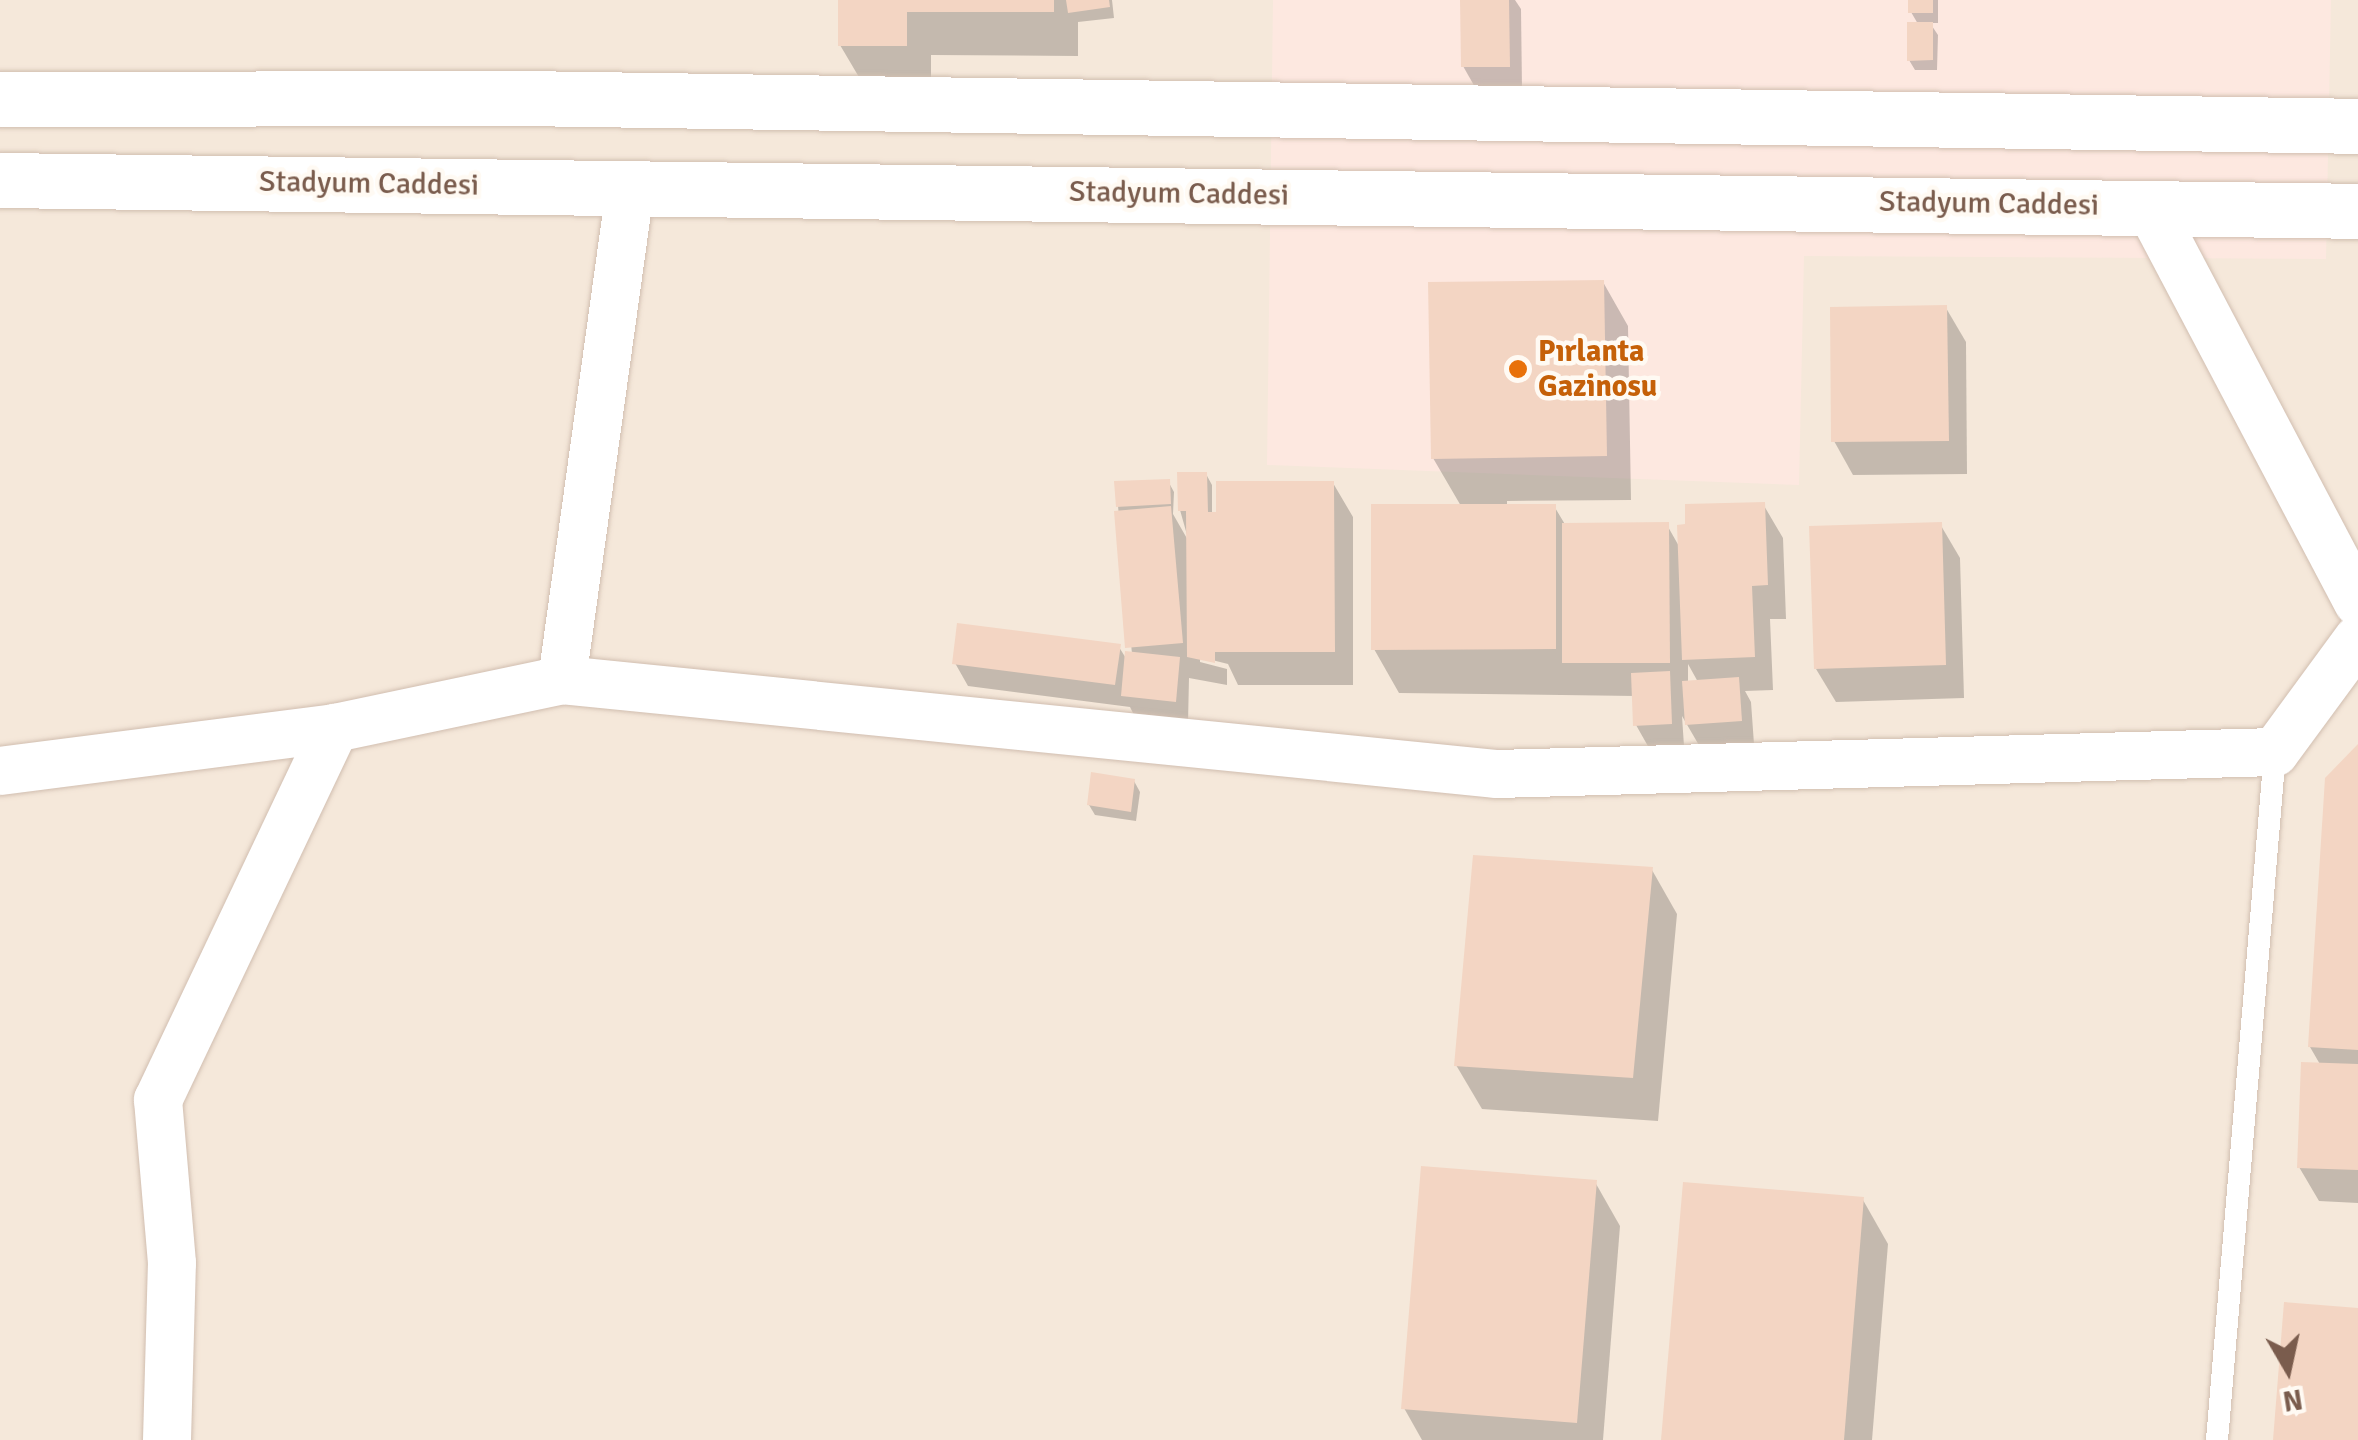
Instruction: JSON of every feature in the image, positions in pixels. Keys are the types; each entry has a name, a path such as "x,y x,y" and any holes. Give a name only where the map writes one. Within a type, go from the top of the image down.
{"main road":[{"path":"0,99 522,98 2358,126"},
{"name":"Stadyum Caddesi","path":"0,180 2358,211"}],"street":[{"path":"562,680 630,187"},
{"path":"2150,206 2358,602"},
{"path":"0,771 335,728 562,680 1128,733 1497,774 2275,752 2358,639"},
{"path":"167,1440 172,1263 158,1100 335,728"}],"lane":[{"path":"2217,1440 2275,752"}],"shaded area":[{"path":"0,0 2358,0 2358,1440 0,1440"},
{"path":"1273,0 2331,0 2326,259 1804,256 1799,485 1267,465"}],"building":[{"path":"838,0 1054,0 1054,12 907,12 907,46 838,46"},
{"path":"1066,0 1109,0 1110,7 1068,13"},
{"path":"1460,0 1509,0 1510,67 1461,67"},
{"path":"1908,0 1933,0 1933,13 1908,13"},
{"path":"1907,22 1933,22 1933,60 1907,61"},
{"name":"Pırlanta Gazinosu","path":"1604,280 1607,456 1431,459 1428,282"},
{"path":"1947,305 1949,441 1831,442 1830,307"},
{"path":"1177,472 1207,472 1208,512 1216,512 1216,481 1334,481 1335,652 1215,652 1215,663 1187,657 1186,511 1178,511"},
{"path":"1170,479 1171,504 1116,507 1114,481"},
{"path":"1765,502 1768,585 1752,586 1755,657 1682,660 1677,525 1685,524 1685,504"},
{"path":"1371,504 1556,504 1556,649 1371,650"},
{"path":"1171,506 1183,643 1125,648 1114,511"},
{"path":"1669,522 1670,663 1562,663 1562,523"},
{"path":"1942,522 1946,665 1814,669 1809,526"},
{"path":"957,623 1121,644 1115,685 952,664"},
{"path":"1125,651 1180,657 1176,702 1121,696"},
{"path":"1670,671 1672,724 1633,726 1631,673"},
{"path":"1739,677 1742,721 1685,725 1682,681"},
{"path":"2358,744 2358,1050 2308,1047 2325,778"},
{"path":"1091,772 1135,779 1131,812 1087,805"},
{"path":"1473,855 1653,867 1633,1078 1454,1066"},
{"path":"2301,1062 2358,1064 2358,1170 2297,1168"},
{"path":"1421,1166 1597,1180 1577,1423 1401,1409"},
{"path":"1683,1182 1864,1197 1844,1440 1661,1440"},
{"path":"2284,1302 2358,1308 2358,1440 2273,1440"}],"place":[{"name":"Pırlanta Gazinosu","path":"1518,369"}]}
